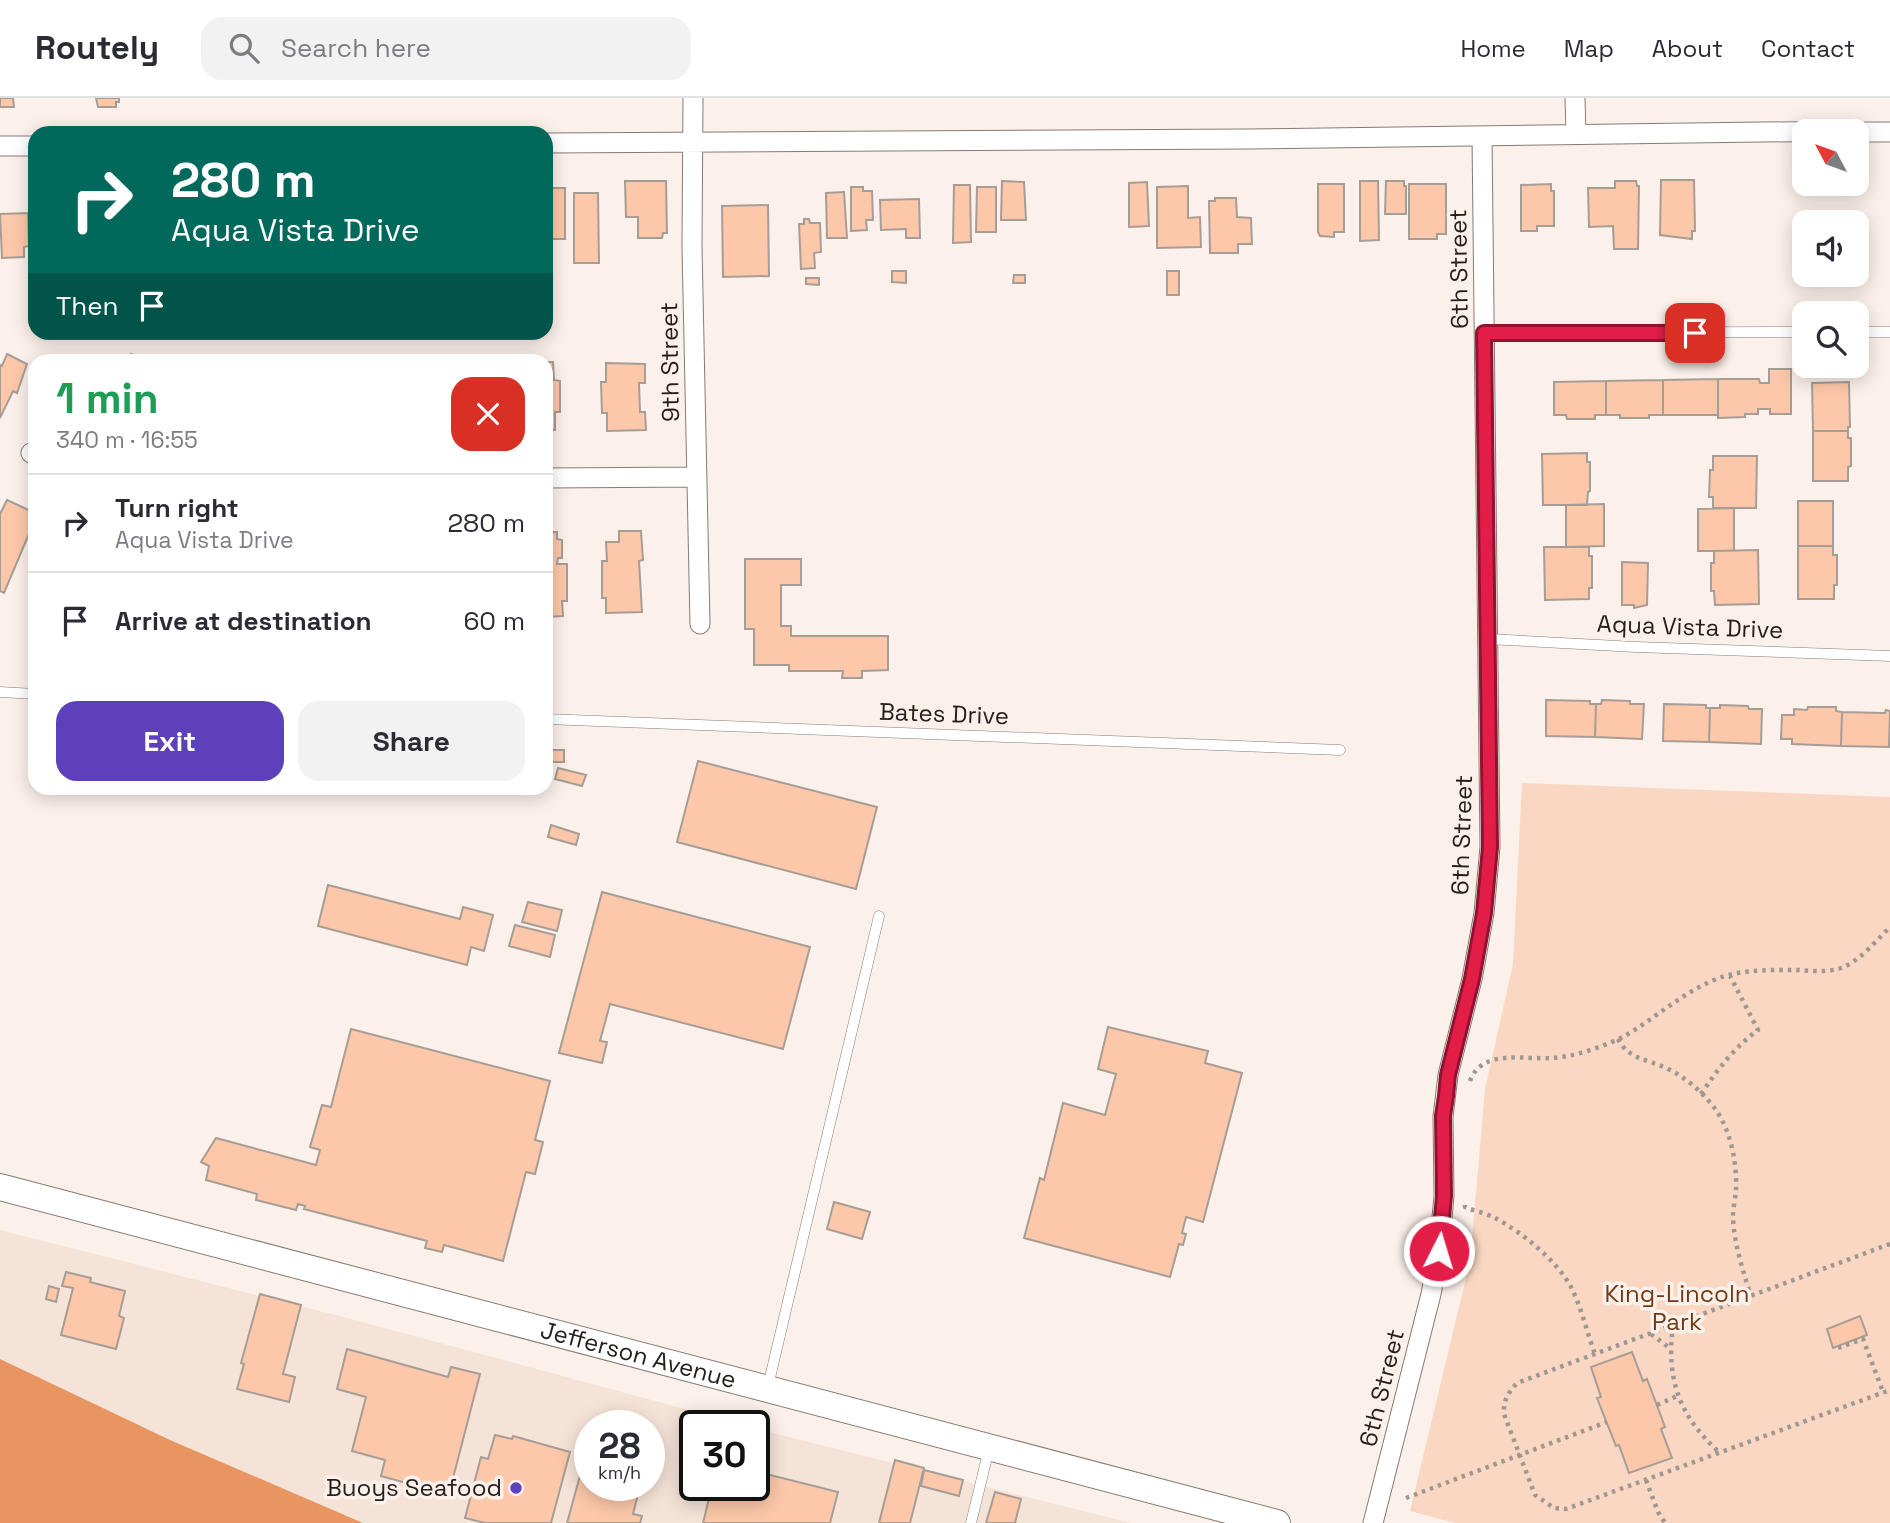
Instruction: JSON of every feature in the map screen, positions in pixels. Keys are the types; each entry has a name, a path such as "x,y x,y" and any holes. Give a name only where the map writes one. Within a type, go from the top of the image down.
{"street":[{"name":"9th Street","path":"693,98 700,624"},
{"path":"1575,98 1576,134"},
{"path":"1869,131 1890,132"},
{"path":"553,142 1792,132"},
{"name":"6th Street","path":"1373,1523 1431,1294 1439,1251 1443,1210 1443,1116 1448,1075 1472,979 1484,913 1490,847 1482,136"},
{"path":"0,146 28,146"},
{"path":"553,478 697,477"},
{"name":"Jefferson Avenue","path":"0,1187 1277,1523"}],"lane":[{"path":"1484,333 1792,332"},
{"path":"1869,332 1890,332"},
{"name":"Aqua Vista Drive","path":"1488,639 1890,656"},
{"path":"0,692 28,694"},
{"name":"Bates Drive","path":"553,719 1340,750"},
{"path":"767,1390 879,916"},
{"path":"971,1523 989,1448"}],"path":[{"path":"1468,1087 1471,1077 1484,1063 1499,1059 1551,1059 1574,1054 1618,1038 1686,994 1720,978 1755,970 1826,971 1844,967 1890,928"},
{"path":"1701,1094 1733,1051 1758,1030 1730,976"},
{"path":"1618,1038 1623,1049 1630,1055 1667,1068 1701,1094 1718,1114 1731,1142 1736,1166 1733,1217 1736,1241 1751,1296"},
{"path":"1465,1193 1465,1207 1493,1217 1532,1243 1571,1287 1595,1354"},
{"path":"1890,1244 1517,1383 1508,1394 1504,1414 1535,1495 1544,1504 1566,1509 1890,1390"},
{"path":"1673,1325 1670,1359 1677,1396 1697,1429 1720,1453"},
{"path":"1650,1333 1671,1349"},
{"path":"1838,1348 1863,1339 1883,1392"},
{"path":"1657,1405 1677,1396"},
{"path":"1406,1498 1607,1422"},
{"path":"1646,1480 1658,1513 1665,1523"}],"shaded area":[{"path":"0,1230 355,1320 689,1410 679,1410 679,1501 770,1501 770,1432 1130,1523 0,1523"},
{"path":"0,1359 170,1440 363,1523 0,1523"}],"green space":[{"name":"King-Lincoln Park","path":"1522,783 1890,797 1890,1523 1455,1523 1410,1511 1470,1261 1485,1089 1513,964"}],"building":[{"path":"0,98 13,98 14,107 0,107"},
{"path":"96,98 119,98 119,102 116,102 116,107 98,107"},
{"path":"1661,180 1694,180 1695,231 1692,231 1692,239 1660,235"},
{"path":"625,181 666,181 667,233 663,233 662,238 638,238 638,217 626,217"},
{"path":"1002,181 1024,182 1026,220 1001,220"},
{"path":"1360,181 1378,181 1379,240 1360,241"},
{"path":"1386,181 1404,181 1406,214 1385,214"},
{"path":"1615,181 1636,181 1639,186 1638,249 1614,249 1613,226 1589,227 1588,188 1615,188"},
{"path":"1147,182 1149,226 1129,227 1129,183"},
{"path":"1318,184 1344,184 1344,232 1334,232 1334,237 1320,236 1318,232"},
{"path":"1409,184 1446,184 1446,234 1437,234 1437,239 1409,239"},
{"path":"1551,184 1551,191 1554,191 1554,226 1537,226 1537,231 1521,231 1521,185"},
{"path":"954,185 970,185 971,242 953,243"},
{"path":"1188,186 1188,218 1200,217 1201,247 1157,248 1157,187"},
{"path":"851,187 863,187 863,191 872,191 873,220 866,220 867,230 851,231"},
{"path":"977,187 996,187 996,232 976,232"},
{"path":"553,188 565,188 565,239 553,239"},
{"path":"844,192 847,238 827,238 826,193"},
{"path":"574,193 598,193 599,263 574,263"},
{"path":"1215,198 1236,198 1237,217 1251,218 1252,244 1238,244 1238,253 1210,253 1209,201 1215,201"},
{"path":"919,199 920,238 906,238 906,229 881,230 880,200"},
{"path":"768,205 769,276 723,277 722,206"},
{"path":"28,213 28,246 24,247 24,257 2,258 0,214"},
{"path":"804,219 809,219 810,223 820,223 821,252 814,253 815,268 801,269 799,224 804,224"},
{"path":"892,271 906,271 906,283 892,282"},
{"path":"1167,271 1179,271 1179,295 1167,295"},
{"path":"1014,275 1025,275 1025,283 1013,283"},
{"path":"806,278 819,278 819,285 806,284"},
{"path":"7,354 27,364 17,393 13,391 0,418 0,365 2,366"},
{"path":"553,362 554,380 560,381 560,412 555,412 555,430"},
{"path":"606,363 645,364 645,383 639,383 640,412 645,412 646,430 607,431 607,413 602,413 601,382 606,382"},
{"path":"1769,369 1791,369 1791,414 1770,414 1770,409 1758,409 1758,414 1745,414 1745,417 1718,418 1718,379 1759,379 1760,383 1769,383"},
{"path":"1718,379 1718,415 1663,415 1663,380"},
{"path":"1663,380 1663,415 1620,418 1620,415 1606,415 1606,381"},
{"path":"1606,381 1606,415 1595,415 1595,419 1567,419 1566,415 1554,415 1554,382"},
{"path":"1849,382 1848,431 1813,431 1812,383"},
{"path":"1813,431 1848,431 1848,438 1851,438 1851,466 1848,467 1848,481 1813,481"},
{"path":"1587,453 1587,462 1590,462 1590,491 1587,505 1543,505 1542,454"},
{"path":"1713,456 1757,456 1756,508 1713,508 1713,497 1709,497"},
{"path":"7,500 28,510 28,536 4,593 0,591 0,514"},
{"path":"1798,501 1833,501 1833,546 1798,546"},
{"path":"1604,504 1604,546 1566,547 1566,505"},
{"path":"1734,508 1734,551 1698,551 1698,509"},
{"path":"619,531 641,531 643,560 639,561 642,612 606,613 606,598 602,598 602,561 607,561 606,542 619,542"},
{"path":"553,532 557,532 557,539 562,540 562,558 558,558 557,564 567,564 567,601 562,601 563,616 553,617"},
{"path":"1798,546 1833,546 1833,555 1837,555 1834,599 1798,599"},
{"path":"1544,547 1589,547 1589,556 1592,556 1592,588 1589,588 1589,599 1545,600"},
{"path":"1758,550 1759,604 1715,605 1714,591 1711,591 1714,551"},
{"path":"745,559 801,559 801,585 781,585 781,626 791,626 791,636 888,636 888,670 862,671 862,678 842,678 843,671 789,671 789,665 754,665 754,629 745,629"},
{"path":"1622,562 1648,563 1647,605 1634,608 1634,605 1622,605"},
{"path":"1546,700 1590,701 1590,704 1596,704 1595,737 1546,736"},
{"path":"1602,700 1644,704 1642,739 1595,737 1596,704 1601,704"},
{"path":"1664,704 1706,705 1706,708 1710,708 1709,742 1663,741"},
{"path":"1720,705 1762,709 1761,744 1709,742 1710,708 1720,708"},
{"path":"1808,707 1836,707 1836,711 1842,712 1841,746 1792,744 1792,739 1781,739 1782,715 1794,715 1794,709 1807,710"},
{"path":"1886,710 1890,711 1889,747 1841,746 1842,712 1885,713"},
{"path":"553,750 564,750 564,762 553,762"},
{"path":"698,761 877,807 856,889 677,842"},
{"path":"558,768 586,775 582,786 555,779"},
{"path":"551,825 579,834 576,845 548,837"},
{"path":"328,885 460,919 463,907 493,915 484,951 471,947 467,965 318,926"},
{"path":"602,892 810,947 783,1049 610,1004 600,1041 607,1042 602,1063 559,1053"},
{"path":"528,902 562,910 557,931 522,922"},
{"path":"515,925 555,935 550,957 509,946"},
{"path":"1108,1027 1208,1051 1205,1063 1242,1073 1203,1222 1186,1217 1182,1233 1186,1234 1183,1245 1179,1244 1170,1277 1024,1238 1040,1178 1044,1180 1063,1103 1105,1115 1116,1074 1098,1069"},
{"path":"351,1029 550,1081 535,1140 543,1142 535,1174 526,1172 503,1261 444,1245 442,1252 425,1248 427,1241 304,1209 305,1206 298,1204 296,1210 256,1200 257,1194 206,1180 209,1166 201,1162 216,1138 316,1165 320,1150 310,1147 322,1105 331,1107"},
{"path":"834,1202 870,1212 862,1239 827,1229"},
{"path":"66,1272 91,1278 90,1282 125,1291 119,1316 124,1318 116,1349 61,1335 73,1288 62,1286"},
{"path":"49,1286 59,1289 56,1302 46,1299"},
{"path":"260,1294 301,1305 283,1374 295,1377 289,1402 237,1389 244,1364 241,1363"},
{"path":"1860,1316 1867,1335 1833,1348 1827,1329"},
{"path":"347,1349 448,1377 451,1367 480,1374 452,1482 438,1492 381,1476 385,1460 352,1451 366,1397 337,1389"},
{"path":"1632,1352 1643,1381 1647,1379 1665,1427 1661,1429 1672,1458 1629,1473 1597,1398 1601,1397 1591,1367"},
{"name":"Buoys Seafood","path":"495,1435 512,1439 513,1436 570,1452 551,1523 485,1523 465,1518 481,1457 488,1459"},
{"path":"895,1460 924,1468 910,1523 879,1523"},
{"path":"924,1470 963,1480 959,1496 921,1486"},
{"path":"770,1475 838,1492 830,1523 703,1523 708,1501 770,1501"},
{"path":"995,1492 1021,1499 1015,1523 986,1523"},
{"path":"574,1498 574,1501 636,1501 633,1514 642,1516 640,1523 567,1523"}],"place":[{"name":"Buoys Seafood","path":"516,1488"}],"route":[{"path":"1439,1251 1444,1196 1443,1116 1448,1075 1472,979 1484,913 1490,847 1484,333 1695,333"}]}
